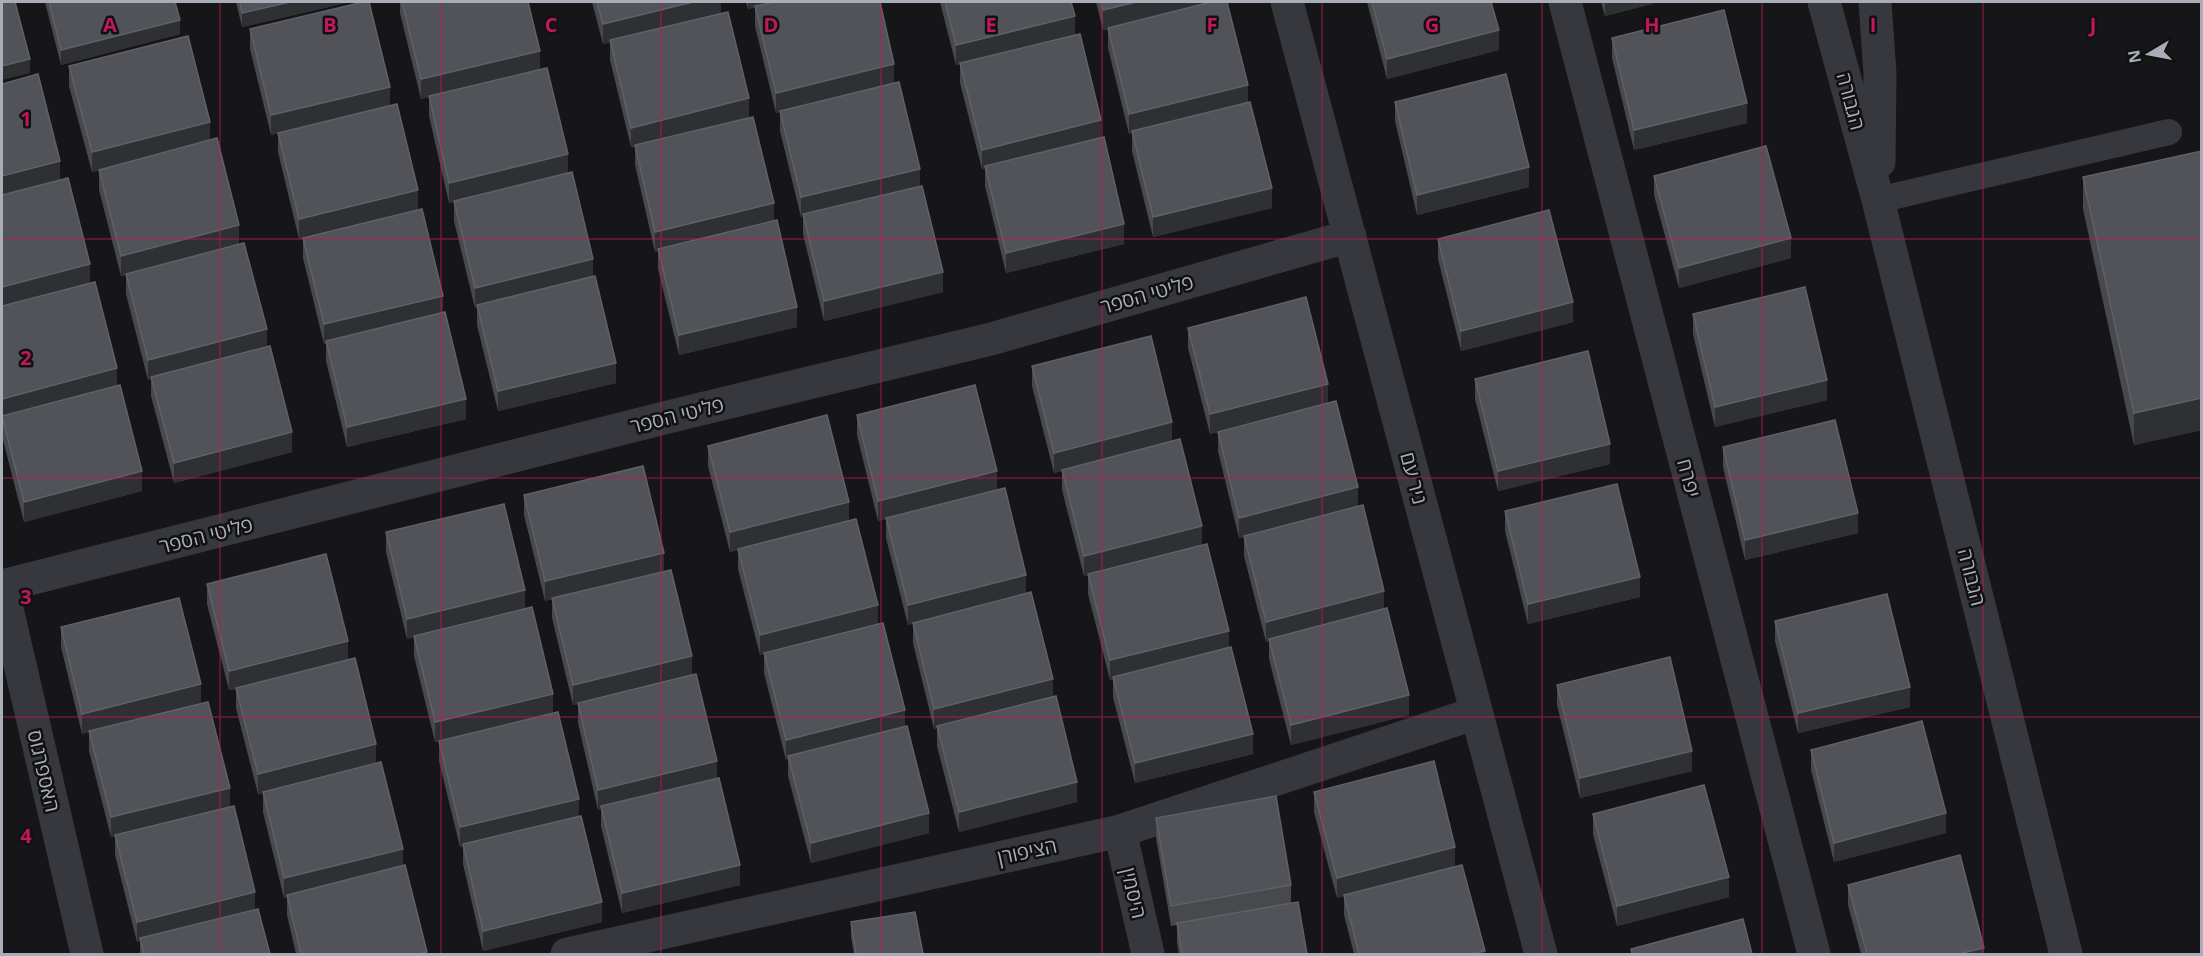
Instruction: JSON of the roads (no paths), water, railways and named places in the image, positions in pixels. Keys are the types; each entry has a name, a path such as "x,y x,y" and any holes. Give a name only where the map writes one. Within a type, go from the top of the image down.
{"street":[{"name":"ניר עם","path":"1287,2 1541,954"},
{"name":"יפרח","path":"1565,2 1814,954"},
{"name":"הגבורה","path":"1824,2 1878,200 2066,954"},
{"name":"הגבורה","path":"1875,2 1880,74 1878,200"},
{"name":"פליטי הספר","path":"2,586 668,417 991,339 1350,236"},
{"name":"האספרגוס","path":"2,586 87,954"},
{"name":"הציפורן","path":"567,954 1120,831 1476,713"},
{"name":"היסמין","path":"1120,831 1148,954"}],"lane":[{"path":"1878,200 2169,132"}]}
